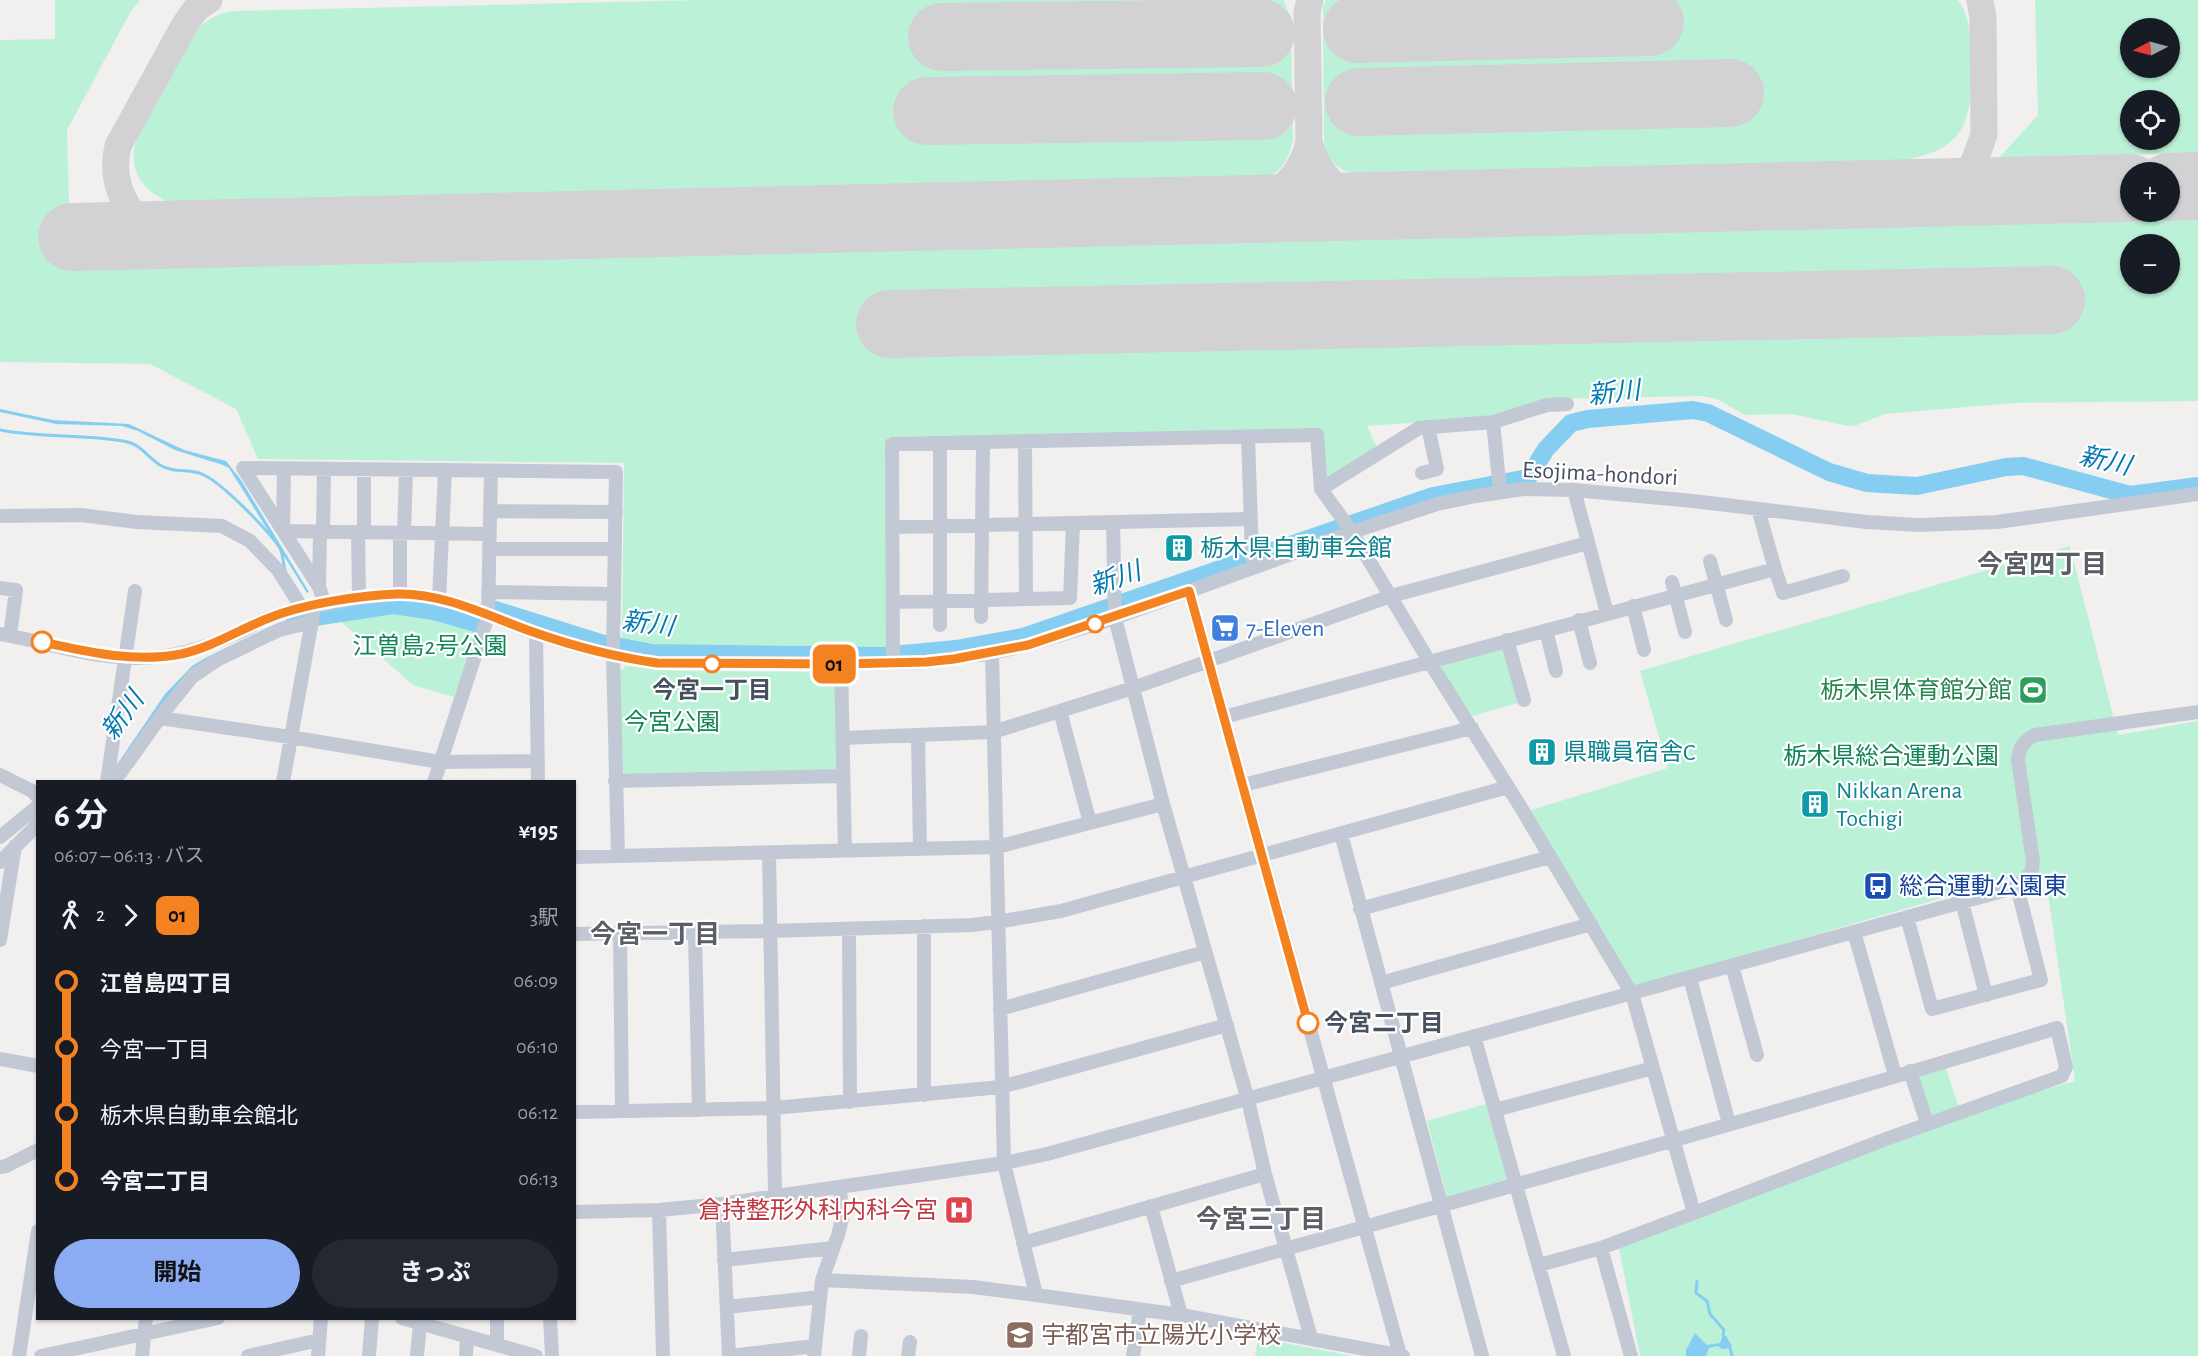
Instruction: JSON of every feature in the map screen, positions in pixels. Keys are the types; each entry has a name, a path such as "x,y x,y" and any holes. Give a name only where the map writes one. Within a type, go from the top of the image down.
{"street":[{"path":"1320,489 1419,428 1493,422 1547,405 1567,404"},
{"path":"1493,422 1500,491"},
{"path":"1422,473 1437,469 1428,427"},
{"path":"893,663 892,444 1317,435 1320,489 1352,532 1632,994 1694,1213"},
{"path":"1248,437 1252,556 1256,567"},
{"path":"1025,441 1026,599"},
{"path":"981,617 983,442"},
{"path":"939,443 940,625"},
{"path":"319,587 243,468 616,472 613,655 618,855"},
{"path":"283,531 284,470"},
{"path":"283,780 319,587 324,470"},
{"path":"359,597 364,470"},
{"path":"400,594 406,471"},
{"path":"440,600 445,471"},
{"path":"435,780 488,616 490,471"},
{"path":"1574,490 1607,613"},
{"name":"Esojima-hondori","path":"5,635 125,658 155,658 183,653 240,633 268,618 359,597 400,594 421,595 440,600 536,633 613,655 668,663 926,662 992,653 1028,645 1115,618 1352,532 1437,504 1500,491 1574,490 1866,522 1919,525 1959,525 2065,514 2198,494"},
{"path":"1758,509 1783,593 1844,576"},
{"path":"490,510 616,512"},
{"path":"0,516 81,514 137,522 222,525 250,541 314,606"},
{"path":"894,527 1251,519"},
{"path":"1113,522 1115,618 1163,804 1248,1100 1265,1174 1311,1338"},
{"path":"894,602 1070,598 1073,523"},
{"path":"283,531 489,534"},
{"path":"842,738 993,732 1133,688 1208,659 1391,596 1588,543"},
{"path":"489,549 615,549"},
{"path":"1710,561 1726,620"},
{"path":"1224,717 1633,606 1673,588 1716,584 1775,568"},
{"path":"0,588 16,590 5,635"},
{"path":"1673,588 1685,632"},
{"path":"109,780 135,591"},
{"path":"822,1280 973,1287 1036,1295 1181,1315 1402,1356 1189,591"},
{"path":"488,592 614,594"},
{"path":"1633,606 1644,650"},
{"path":"1580,621 1590,663"},
{"path":"111,780 121,772 192,677 218,660 279,630 311,624"},
{"path":"1546,630 1556,671"},
{"path":"536,633 538,780"},
{"path":"1507,640 1524,700"},
{"path":"992,653 1004,1163 1036,1295"},
{"path":"841,664 844,851"},
{"path":"1060,711 1090,823"},
{"path":"576,1212 659,1210 722,1204 1004,1163 1047,1154 2017,887 2032,871 2033,861 2018,760 2024,741 2035,735 2198,712"},
{"path":"160,718 440,762 538,761"},
{"path":"1243,786 1472,728"},
{"path":"918,736 920,849"},
{"path":"0,775 36,795"},
{"path":"615,781 843,776"},
{"path":"576,934 849,929 997,922 1061,911 1508,788"},
{"path":"576,857 997,847 1163,804"},
{"path":"0,837 36,807"},
{"path":"0,816 11,826"},
{"path":"0,862 36,826"},
{"path":"1341,834 1482,1356"},
{"path":"0,940 15,846"},
{"path":"769,853 776,1196"},
{"path":"1360,909 1550,856"},
{"path":"1907,917 1932,1009 2041,980 2017,887"},
{"path":"1962,902 1986,995"},
{"path":"1381,983 1591,924"},
{"path":"924,926 924,1095"},
{"path":"849,929 850,1102"},
{"path":"1854,932 1895,1075"},
{"path":"695,933 699,1110"},
{"path":"620,934 622,1111"},
{"path":"1000,1009 1205,952"},
{"path":"1732,966 1757,1055"},
{"path":"1690,978 1729,1124"},
{"path":"576,1112 774,1108 1001,1087 1227,1025"},
{"path":"1171,1281 1673,1141 2057,1028 2066,1067 2062,1076 1927,1123 1601,1248 1539,1265"},
{"path":"1474,1036 1564,1356"},
{"path":"0,1059 36,1066"},
{"path":"1495,1110 1653,1068"},
{"path":"1910,1071 1927,1123"},
{"path":"0,1167 36,1151"},
{"path":"1023,1243 1265,1174"},
{"path":"722,1204 729,1356 815,1351 822,1280 842,1220 840,1187"},
{"path":"1151,1206 1181,1315"},
{"path":"659,1210 663,1356"},
{"path":"724,1260 833,1248"},
{"path":"1601,1248 1631,1356"},
{"path":"19,1356 32,1308 36,1254"},
{"path":"727,1307 820,1297"},
{"path":"1133,1356 1140,1310"},
{"path":"142,1356 146,1320"},
{"path":"41,1356 209,1320"},
{"path":"318,1356 321,1320"},
{"path":"369,1356 372,1320"},
{"path":"409,1320 441,1324 466,1337 506,1350 536,1356"},
{"path":"498,1320 506,1350"},
{"path":"550,1320 552,1356"},
{"path":"417,1356 420,1323"},
{"path":"859,1356 861,1336"},
{"path":"466,1337 466,1356"},
{"path":"248,1356 320,1340"}],"green space":[{"path":"55,0 140,0 131,11 67,130 71,270 2198,220 2198,401 2013,403 1885,414 1857,425 1848,426 1792,414 1745,415 1717,399 1702,396 1549,399 1479,418 1367,426 1377,448 1323,480 1319,428 1257,432 888,437 891,645 886,651 633,646 622,636 624,463 258,459 236,409 150,364 0,362 0,40 55,39"},
{"path":"700,0 1284,0 1291,21 1292,146 1283,165 1270,176 169,202 159,197 143,183 135,166 135,146 138,135 193,35 207,21 222,14 235,11"},
{"path":"1326,0 1958,0 1969,28 1970,99 1962,128 1953,139 1940,149 1923,156 1900,161 1353,174 1335,164 1324,147 1323,7"},
{"path":"2035,0 2198,0 2198,153 1999,158 2038,115"},
{"name":"栃木県総合運動公園","path":"2070,546 2118,735 2198,721 2198,1356 1640,1356 1618,1243 1909,1129 2075,1081 2046,880 2008,879 1635,987 1528,811 1668,768 1640,671"},
{"name":"江曽島2号公園","path":"399,601 432,605 480,622 454,697 413,685 328,610"},
{"path":"1505,646 1521,702 1472,716 1440,668 1444,661"},
{"name":"今宮公園","path":"626,666 678,671 835,672 839,766 834,771 626,775 619,768 618,673"},
{"path":"1945,1066 1959,1107 1933,1116 1930,1115 1918,1081 1922,1074"},
{"path":"1486,1104 1509,1180 1447,1198 1427,1121"},
{"path":"1258,1338 1353,1356 1255,1356"}],"water":[{"path":"0,409 53,420 129,424 184,450 226,461 241,480 309,592 307,593 229,468 175,450 138,431 122,426 56,424 0,412"},
{"path":"398,602 426,604 456,613 455,618 406,608 326,615 326,611"},
{"path":"296,618 297,622 209,661 120,768 116,766 165,694 192,666 278,623"},
{"path":"1695,1333 1707,1345 1720,1343 1723,1335 1726,1336 1732,1346 1722,1349 1718,1346 1709,1348 1706,1356 1686,1356 1686,1350"}],"waterway":[{"name":"新川","path":"295,620 393,605 434,611 476,623 489,608 601,643 652,653 882,656 956,649 1023,637 1433,496 1528,478 1546,449 1571,423 1588,419 1693,410 1708,413 1829,472 1867,483 1917,486 2006,467 2023,466 2130,495 2198,486"},
{"path":"0,430 129,442 139,447 165,468 204,475 233,497 266,530 280,548 285,570"},
{"path":"1697,1281 1696,1293 1707,1301 1710,1314 1724,1330 1723,1335"},
{"path":"1730,1348 1732,1356"}],"taxiway":[{"path":"148,235 126,205 121,194 116,172 118,146 184,26 196,9 209,0"},
{"path":"1310,0 1307,12 1309,142 1317,162 1329,180 1345,195 1363,206"},
{"path":"1946,192 1962,180 1974,162 1984,135 1983,18 1980,0"},
{"path":"1241,209 1265,199 1285,185 1300,166 1309,142"}],"runway":[{"path":"1357,29 1650,22"},
{"path":"942,37 1261,33"},
{"path":"1359,102 1730,93"},
{"path":"927,111 1263,106"},
{"path":"2180,187 2198,186"},
{"path":"72,237 2120,188"},
{"path":"890,324 2051,300"}],"bus line":[{"name":"01","path":"42,642 125,658 155,658 213,644 286,612 359,597 400,594 421,595 460,605 571,644 657,663 926,662 992,653 1028,645 1115,618 1189,591 1308,1023"}],"place":[{"name":"栃木県自動車会館","path":"1179,548"},
{"name":"7-Eleven","path":"1225,628"},
{"name":"今宮一丁目","path":"712,664"},
{"name":"栃木県体育館分館","path":"2033,690"},
{"name":"県職員宿舎C","path":"1542,752"},
{"name":"Nikkan Arena Tochigi","path":"1815,804"},
{"name":"総合運動公園東","path":"1878,886"},
{"name":"今宮二丁目","path":"1308,1023"},
{"name":"倉持整形外科内科今宮","path":"959,1210"},
{"name":"宇都宮市立陽光小学校","path":"1020,1335"}],"district":[{"name":"今宮四丁目","path":"2042,564"},
{"name":"今宮一丁目","path":"655,934"},
{"name":"今宮三丁目","path":"1261,1219"}]}
